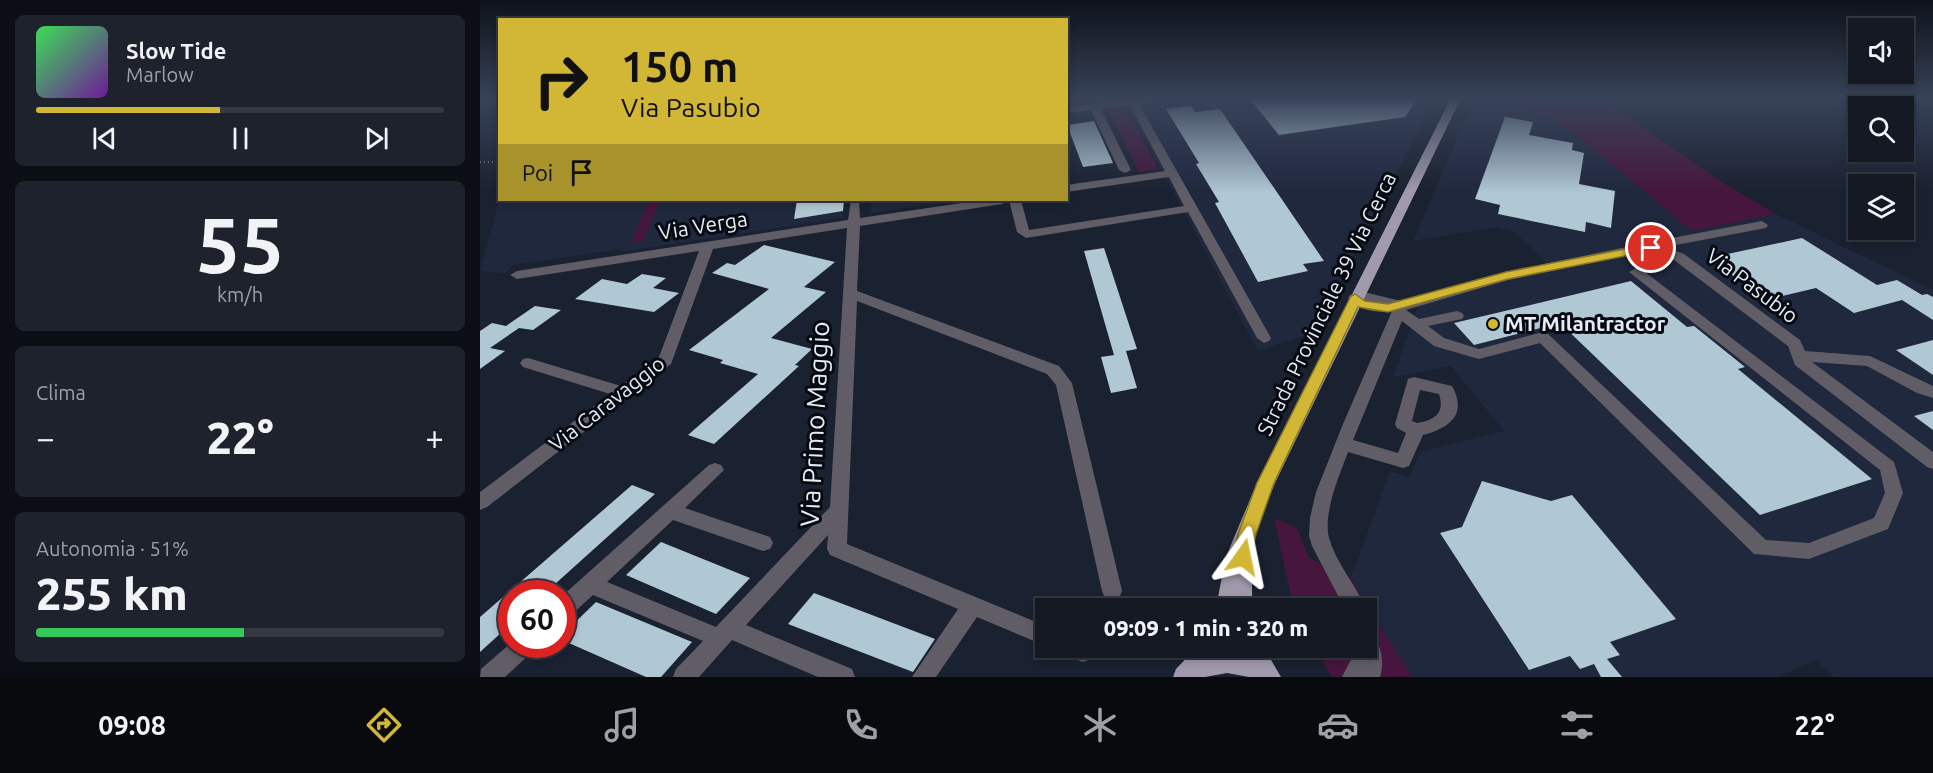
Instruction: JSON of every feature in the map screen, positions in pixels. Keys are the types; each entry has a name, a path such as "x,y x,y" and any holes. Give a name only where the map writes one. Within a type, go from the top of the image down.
{"main road":[{"name":"Strada Provinciale 39 Via Cerca","path":"1228,598 1235,559 1266,483 1355,298 1440,130"},
{"name":"Strada Provinciale 39 Via Cerca","path":"1241,598 1240,578 1247,534"},
{"path":"1184,677 1202,658"},
{"path":"1257,658 1270,677"},
{"path":"1184,677 1200,668 1228,663 1254,668 1270,677"}],"street":[{"path":"1106,130 1125,170"},
{"path":"1149,130 1264,338"},
{"path":"1068,189 1173,173"},
{"name":"Via Verga","path":"517,274 995,201"},
{"path":"1015,201 1023,232 1026,234 1192,208"},
{"name":"Via Primo Maggio","path":"855,203 837,549 1035,631"},
{"path":"1660,249 1672,242 1762,225"},
{"name":"Via Caravaggio","path":"480,501 625,393 669,356 708,245"},
{"name":"Via Pasubio","path":"1355,298 1368,297 1400,308 1506,276 1641,248 1660,249 1679,256 1795,344 1800,361 1933,462"},
{"path":"1350,598 1318,535 1317,520 1343,444 1400,308 1439,342 1479,354 1543,337 1761,548 1809,551 1881,523 1894,493 1888,467 1636,272"},
{"path":"850,293 1053,370 1059,375 1064,383 1112,591"},
{"path":"1416,324 1457,316"},
{"path":"1798,356 1870,361 1923,390 1933,392"},
{"path":"528,363 625,393"},
{"path":"1343,444 1403,461 1416,430"},
{"path":"576,597 715,470"},
{"path":"684,677 839,510"},
{"path":"670,511 763,543"},
{"path":"590,584 844,677"},
{"path":"922,677 973,605"},
{"path":"489,677 510,658"},
{"path":"1353,677 1361,658"},
{"path":"1369,677 1372,667 1371,658"}],"path":[{"path":"480,162 498,162"}],"shaded area":[{"path":"1118,130 1138,130 1157,166 1156,169 1139,172"},
{"path":"1140,130 1419,130 1313,333 1258,351"},
{"path":"1461,130 1568,130 1692,231 1776,214 1933,290 1933,677 1834,677 1817,660 1777,677 1412,677 1377,620 1377,598 1363,598 1351,578 1390,471 1409,477 1420,452 1504,431 1451,366 1393,377 1422,295 1547,263 1513,231 1497,227 1413,241"},
{"path":"1567,130 1646,130 1725,184 1776,214 1692,231 1582,139"},
{"path":"523,201 844,201 843,218 620,252 621,249 513,265 505,274 480,271 498,204"},
{"path":"649,201 660,201 643,241 631,243"},
{"path":"871,201 953,201 871,213"},
{"path":"1274,518 1297,528 1309,558 1351,578 1363,598 1292,598"},
{"path":"1377,620 1412,677 1332,677 1321,658 1377,658"}],"building":[{"path":"1069,130 1098,130 1113,163 1083,167"},
{"path":"1179,130 1234,130 1324,261 1303,264 1308,271 1258,282 1215,203 1219,202 1196,164 1199,163"},
{"path":"1275,130 1317,130 1279,135"},
{"path":"1500,130 1531,130 1529,135 1573,143 1572,150 1584,153 1579,184 1615,191 1611,228 1586,222 1585,232 1498,214 1500,205 1475,199"},
{"path":"797,201 844,201 843,211 794,219"},
{"path":"1802,238 1877,285 1897,280 1922,295 1927,294 1933,297 1933,320 1902,300 1854,313 1816,288 1766,300 1709,258"},
{"path":"764,245 835,262 804,287 826,292 771,338 812,349 795,365 799,366 714,444 688,435 758,374 720,363 723,360 689,350 769,289 712,273 727,263 735,265"},
{"path":"1104,248 1137,349 1126,351 1137,388 1111,393 1101,357 1114,355 1084,251"},
{"path":"642,274 666,278 653,288 679,293 654,312 575,299 602,279 627,284"},
{"path":"1631,281 1687,327 1694,326 1745,367 1738,369 1872,479 1760,515 1560,323 1474,345 1454,323"},
{"path":"535,306 561,310 533,330 519,328 490,348 505,351 480,369 480,331 492,323 506,326"},
{"path":"1933,340 1933,375 1896,350"},
{"path":"1933,411 1933,430 1914,416"},
{"path":"1482,481 1551,501 1572,495 1676,619 1610,642 1620,655 1607,659 1622,677 1601,677 1594,664 1580,669 1570,656 1529,670 1440,533 1462,527"},
{"path":"632,485 655,494 560,580 523,580"},
{"path":"661,542 750,578 716,614 626,575"},
{"path":"814,593 935,639 913,672 788,624"},
{"path":"498,601 498,636 480,652 480,617"},
{"path":"596,602 692,642 661,677 646,677 576,646 576,621"}],"place":[{"name":"MT Milantractor","path":"1493,324"}],"route":[{"path":"1243,557 1247,534 1266,483 1355,298 1361,304 1388,308 1506,276 1641,248 1651,248"}]}
